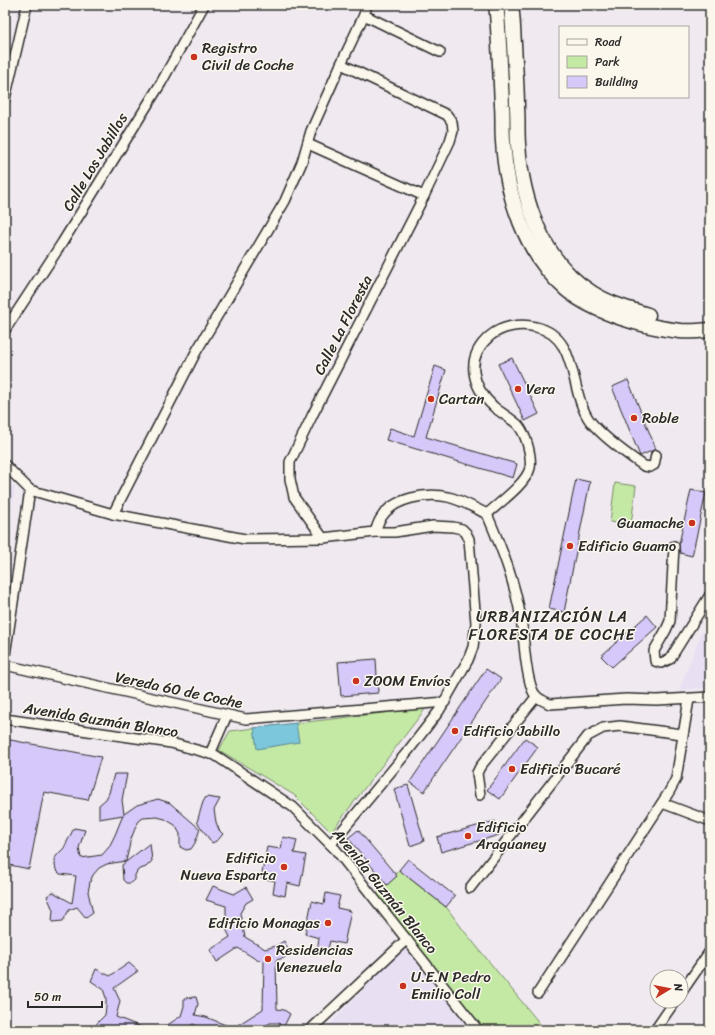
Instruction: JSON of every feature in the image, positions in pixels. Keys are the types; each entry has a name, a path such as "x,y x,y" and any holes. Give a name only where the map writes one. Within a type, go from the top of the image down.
{"main road":[{"path":"496,5 503,141 507,176 514,206 520,222 531,244 546,267 568,290 584,301 602,310 652,326 681,331 710,330"},
{"path":"511,5 518,109 518,144 522,177 534,221 555,257 578,284 593,294 610,302 658,318 685,322 710,322"}],"street":[{"path":"5,99 27,5"},
{"name":"Calle Los Jabillos","path":"5,330 62,243 161,83 204,5"},
{"path":"113,514 196,352 285,201 302,162 311,131 340,64 364,15 367,5"},
{"path":"364,15 440,52"},
{"name":"Calle La Floresta","path":"323,538 294,497 290,479 290,462 424,196 450,142 453,131 452,122 448,115 340,64"},
{"path":"308,144 424,196"},
{"path":"487,514 517,489 530,468 529,452 525,436 514,422 495,408 485,398 478,388 474,376 473,366 477,354 483,344 491,336 511,326 536,326 555,336 562,343 568,354 580,402 591,422 601,432 644,466 650,467 654,465 656,455"},
{"path":"5,465 30,490 113,514 245,539 323,538 443,526 462,529 466,533 469,539 476,623 475,636 468,660 445,702 408,751 331,844"},
{"path":"5,655 30,490"},
{"path":"375,532 380,518 386,511 406,499 420,497 446,497 459,501 487,514 506,559 516,590 522,621 527,673 532,690 536,697 550,704 626,699 657,700 710,697"},
{"path":"674,546 670,621 654,651 656,661 661,663 670,659 710,595"},
{"name":"Vereda 60 de Coche","path":"5,666 246,719 445,702"},
{"path":"480,795 477,773 480,766 536,697"},
{"path":"538,992 662,803 676,779 682,734 689,699"},
{"path":"210,754 227,715"},
{"name":"Avenida Guzmán Blanco","path":"5,719 171,743 215,755 293,808 331,844 478,1030"},
{"path":"470,888 588,736 603,728 620,726 682,734"},
{"path":"662,803 710,821"},
{"path":"310,1030 407,939"},
{"path":"689,981 710,951"},
{"path":"656,1030 670,1009"}],"shaded area":[{"path":"5,485 15,487 5,545"},
{"path":"710,612 710,687 679,690 709,614"},
{"name":"U.E.N Pedro Emilio Coll","path":"407,942 474,1030 325,1030"}],"green space":[{"path":"615,483 636,486 631,525 610,522"},
{"path":"426,708 331,832 294,795 219,750 230,731"},
{"path":"399,870 447,908 545,1030 483,1030 377,894"}],"water":[{"path":"296,723 299,742 257,749 254,728"}],"building":[{"name":"Vera","path":"512,358 539,414 525,421 498,364"},
{"name":"Cartan","path":"435,366 446,370 426,437 517,464 513,478 386,440 390,428 414,436"},
{"name":"Roble","path":"628,380 656,449 640,456 612,387"},
{"name":"Edificio Guamo","path":"576,479 590,482 564,612 549,609"},
{"name":"Guamache","path":"691,490 706,493 692,556 680,553 679,544"},
{"path":"647,615 657,627 612,667 601,656"},
{"path":"376,659 378,693 341,696 338,662"},
{"name":"Edificio Jabillo","path":"486,669 501,679 424,792 410,782"},
{"name":"Edificio Bucaré","path":"525,738 538,747 500,799 487,790"},
{"path":"5,739 101,757 88,800 44,792 29,869 5,864"},
{"path":"114,774 127,774 122,800 124,814 137,805 158,799 170,803 200,829 195,843 191,849 186,850 180,847 180,834 175,825 165,819 157,817 143,818 136,826 131,839 126,861 107,864 99,868 93,875 88,892 93,913 86,918 77,907 69,910 63,921 52,922 53,910 47,896 53,892 72,903 76,876 60,874 56,870 55,858 64,848 74,828 85,830 79,848 81,858 102,855 109,847 115,835 123,815 99,819 99,805 106,799 109,793"},
{"path":"408,785 424,841 410,846 394,789"},
{"path":"206,797 220,799 214,810 219,830 223,834 218,840 212,843 197,822"},
{"name":"Edificio Araguaney","path":"495,821 499,835 441,852 437,837"},
{"path":"358,830 397,876 387,885 348,838"},
{"name":"Edificio Nueva Esparta","path":"283,837 297,840 294,853 306,855 300,886 287,883 285,896 273,893 275,881 261,878 267,847 281,849"},
{"path":"150,843 152,861 146,867 138,870 135,875 135,880 131,883 126,883 123,880 122,865"},
{"path":"408,859 455,896 446,907 399,870"},
{"name":"Residencias Venezuela","path":"213,886 234,894 246,887 253,899 246,903 240,913 245,937 265,949 276,946 284,941 290,953 284,958 276,960 277,1009 284,1010 290,1014 283,1028 279,1023 270,1023 258,1030 205,1030 193,1024 184,1030 160,1030 181,1016 184,1006 184,998 196,997 198,1004 195,1015 206,1017 233,1028 263,1009 264,961 257,960 238,948 217,962 210,950 230,937 227,931 226,906 206,900"},
{"name":"Edificio Monagas","path":"326,893 340,896 337,908 351,911 344,944 330,941 327,953 317,951 319,938 305,934 312,901 324,904"},
{"path":"129,963 138,971 114,988 120,1001 116,1017 149,1030 119,1030 112,1027 110,1030 93,1030 105,1015 106,1007 106,998 103,989 91,981 96,969 110,976"}],"place":[{"name":"Registro Civil de Coche","path":"194,57"},
{"name":"Vera","path":"518,389"},
{"name":"Cartan","path":"431,399"},
{"name":"Roble","path":"634,418"},
{"name":"Guamache","path":"692,523"},
{"name":"Edificio Guamo","path":"570,546"},
{"name":"ZOOM Envíos","path":"356,681"},
{"name":"Edificio Jabillo","path":"455,731"},
{"name":"Edificio Bucaré","path":"512,769"},
{"name":"Edificio Araguaney","path":"468,836"},
{"name":"Edificio Nueva Esparta","path":"284,867"},
{"name":"Edificio Monagas","path":"328,923"},
{"name":"Residencias Venezuela","path":"268,959"},
{"name":"U.E.N Pedro Emilio Coll","path":"403,986"}],"district":[{"name":"URBANIZACIÓN LA FLORESTA DE COCHE","path":"552,625"}]}
